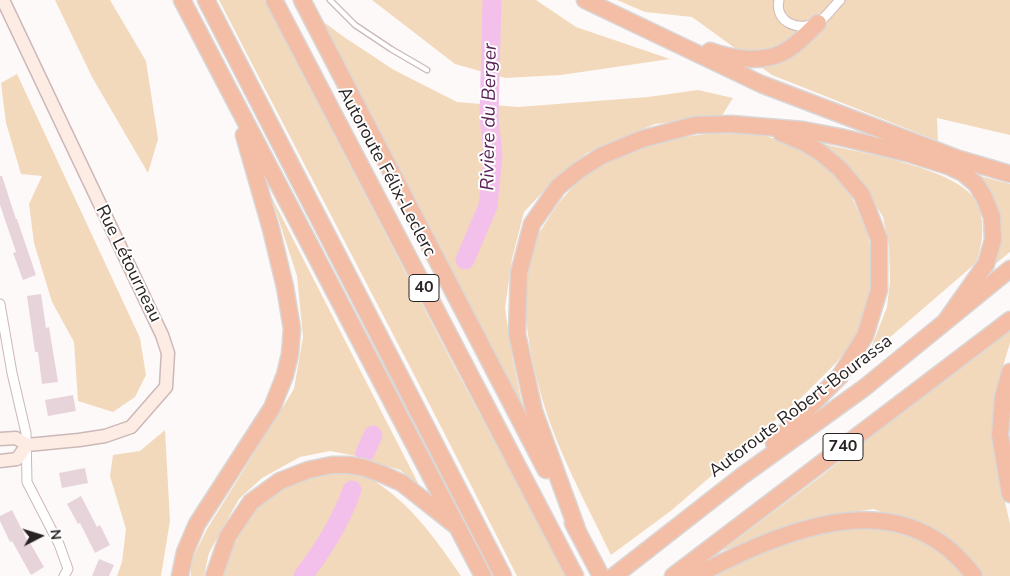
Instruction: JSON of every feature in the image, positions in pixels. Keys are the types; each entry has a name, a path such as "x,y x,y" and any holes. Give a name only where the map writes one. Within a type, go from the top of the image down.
{"highway":[{"path":"182,0 483,576"},
{"path":"206,0 503,576"},
{"name":"Autoroute Félix-Leclerc","path":"274,0 575,576"},
{"path":"302,0 600,576"},
{"path":"585,0 761,84 930,148 1010,174"},
{"path":"636,24 736,58 770,58 797,43 818,23"},
{"path":"180,576 185,552 197,524 272,408 285,375 290,354 292,329 285,287 271,229 234,102"},
{"path":"578,532 534,411 517,334 519,273 532,224 558,187 579,170 601,156 642,139 695,125 730,124 802,130 840,136 910,154 948,166 963,173 976,184 990,212 993,230 991,249 986,264 978,277 945,322"},
{"path":"742,476 840,376 865,336 879,290 879,240 862,195 840,169 821,153 807,144 765,127"},
{"name":"Autoroute Robert-Bourassa","path":"614,576 742,476 864,388 1010,269"},
{"name":"740","path":"675,575 1010,320"},
{"path":"1010,372 1003,398 1000,435 1010,494"},
{"path":"214,576 228,536 251,502 280,481 308,470 332,465 362,467 402,483 458,528"},
{"path":"695,576 744,551 812,527 846,521 869,520 901,525 925,534 948,548 963,561 974,576"}],"street":[{"name":"Rue Létourneau","path":"3,0 162,335 168,353 166,387 131,427 105,436 26,445"},
{"path":"779,0 778,12 783,20 802,26 818,23 840,0"},
{"path":"0,305 12,373 26,433 27,482 59,544 68,570 64,576"},
{"path":"0,439 16,438 26,445"},
{"path":"0,460 17,459 26,445"}],"lane":[{"path":"330,0 355,26 427,70"},
{"path":"1004,461 1007,432"}],"shaded area":[{"path":"55,0 110,0 146,61 158,139 148,173 92,77"},
{"path":"219,0 264,0 454,366 566,576 517,576"},
{"path":"372,0 536,0 576,27 670,59 561,75 505,78 455,64"},
{"path":"617,0 1010,0 1010,135 937,118 938,141 772,75 692,17 645,12"},
{"path":"318,18 394,70 457,102 518,107 648,97 698,90 733,98 721,117 655,124 587,153 562,172 524,212 512,259 505,308 512,356 523,408"},
{"path":"17,74 140,338 146,375 135,397 113,412 78,401 74,342 52,302 34,243 29,204 42,176 21,174 6,123 1,83"},
{"path":"740,133 765,136 792,144 840,177 868,233 872,262 872,287 865,315 852,342 836,363 802,397 672,510 611,555 562,454 546,412 535,373 528,335 525,295 530,256 536,238 557,205 583,178 597,169 630,153 665,142 703,134"},
{"path":"824,144 926,169 945,177 962,186 973,197 982,221 982,238 976,263 845,376 871,348 887,307 890,281 889,245 883,217 862,184"},
{"path":"980,176 1010,184 1010,252 990,268 998,253 1001,241 1001,221 991,192"},
{"path":"271,196 419,485 400,470 351,455 330,451 300,457 262,478 239,499 209,553 204,576 191,576 191,561 207,529 294,389 303,337 297,276"},
{"path":"1010,328 1010,343 996,390 994,433 1001,485 1010,524 1010,576 980,576 967,554 927,526 873,509 810,519 721,551 820,477"},
{"path":"165,430 170,521 161,576 117,576 122,562 126,529 110,476 113,455 140,451"},
{"path":"328,473 361,473 392,493 405,505 429,532 461,576 224,576 224,571 246,520 254,508 261,502 286,486 314,476"},
{"path":"875,527 924,541 949,558 968,576 715,576 774,547 839,529"}],"building":[{"path":"0,176 2,176 36,275 23,280 13,253 16,252 0,205"},
{"path":"41,294 46,328 49,327 58,382 42,384 38,352 35,352 27,296"},
{"path":"73,395 76,411 48,416 45,400"},
{"path":"85,468 88,483 62,488 59,473"},
{"path":"81,496 97,527 100,525 110,545 95,553 80,523 78,524 67,504"},
{"path":"12,510 28,542 44,567 31,575 12,541 10,542 0,521 0,516"},
{"path":"99,559 114,565 109,576 92,576"}],"waterway":[{"name":"Rivière du Berger","path":"465,260 488,206 493,156 489,117 492,0"},
{"name":"Rivière du Berger","path":"365,453 373,435"},
{"name":"Rivière du Berger","path":"303,576 331,535 343,513 352,490"}]}
